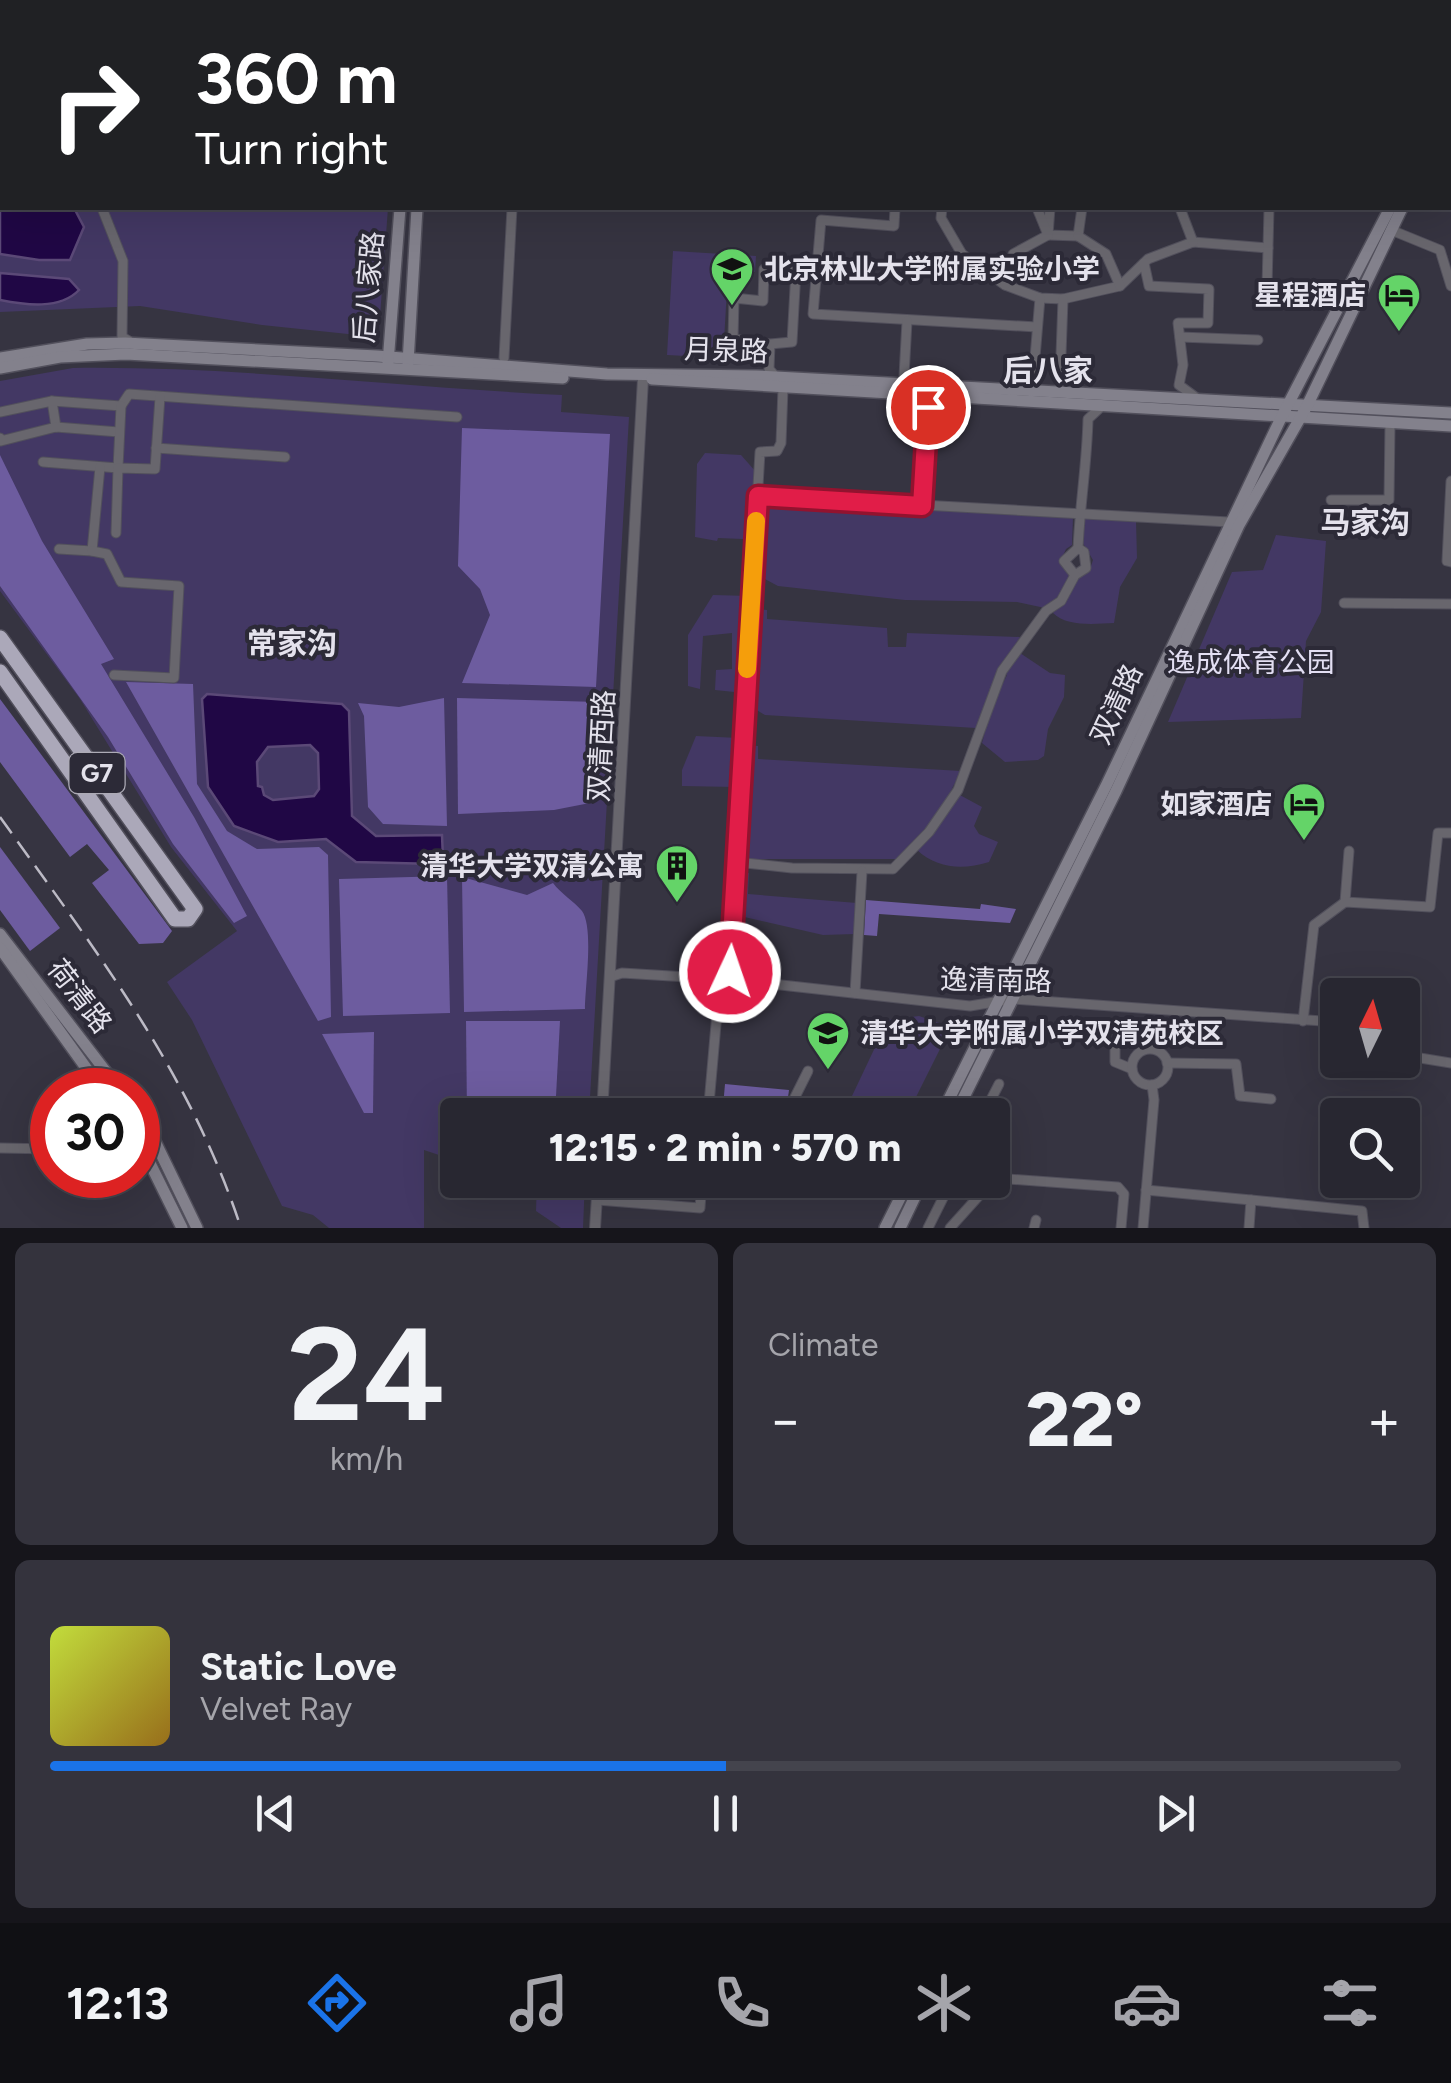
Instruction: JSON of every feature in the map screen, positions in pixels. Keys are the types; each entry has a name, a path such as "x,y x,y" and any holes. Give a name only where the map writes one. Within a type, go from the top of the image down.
{"highway":[{"name":"G7","path":"0,638 195,909 188,919 176,919 0,672"}],"main road":[{"name":"后八家路","path":"388,364 400,210"},
{"name":"后八家路","path":"407,366 418,210"},
{"name":"双清路","path":"948,1098 1106,784 1280,418 1389,210"},
{"name":"双清路","path":"964,1098 1116,791 1239,525 1306,406 1401,210"},
{"name":"月泉路","path":"0,358 88,344 136,344 407,366 780,382 928,396 1451,426"},
{"name":"月泉路","path":"0,368 60,358 126,354 388,364"},
{"name":"月泉路","path":"407,366 1451,413"},
{"name":"荷清路","path":"0,934 103,1068"},
{"name":"荷清路","path":"0,948 86,1068"},
{"path":"160,1150 197,1228"},
{"path":"160,1184 182,1228"},
{"path":"885,1228 899,1198"},
{"path":"900,1228 914,1198"}],"street":[{"path":"103,210 123,261 122,337 136,344"},
{"path":"504,358 512,210"},
{"path":"895,210 894,226 821,220 814,314 1038,327"},
{"path":"942,210 941,218 962,254 1004,285 1040,298 1063,299 1120,286 1144,263 1193,242 1268,248"},
{"path":"1038,210 1048,234"},
{"path":"1048,234 1050,210"},
{"path":"1078,236 1082,210"},
{"path":"1181,210 1193,242"},
{"path":"1267,286 1269,210"},
{"path":"1390,230 1440,250 1451,286"},
{"path":"1004,285 1012,254 1048,234 1078,236 1106,254 1120,286"},
{"path":"1144,263 1149,286 1210,290 1208,323 1178,323 1183,365 1179,385 1200,401"},
{"path":"764,269 796,270 792,342 770,344 732,339 734,298 763,300 764,269"},
{"path":"1034,381 1040,298"},
{"path":"1060,383 1063,299"},
{"path":"904,376 908,321"},
{"path":"1180,337 1258,340"},
{"path":"736,980 730,972 760,452 778,450 780,443 780,382 769,369 770,344"},
{"path":"1035,357 1061,358"},
{"name":"双清西路","path":"603,1098 642,379"},
{"path":"116,533 121,406 129,394 457,417"},
{"path":"922,506 928,396"},
{"path":"43,462 155,468 160,397"},
{"path":"0,412 52,401 121,406"},
{"path":"52,401 56,427"},
{"path":"1075,575 1064,561 1078,548 1080,464 1088,419 1102,406"},
{"path":"1332,500 1389,500 1390,424"},
{"path":"0,438 1,441 56,427 119,432"},
{"path":"156,448 285,457"},
{"path":"92,551 100,467"},
{"path":"1451,480 1446,523 1447,561 1451,562"},
{"path":"758,496 1229,522"},
{"path":"736,862 862,871 893,869 929,832 968,770 1002,671 1046,611 1061,601 1075,575 1086,568 1084,552 1078,548"},
{"path":"59,549 107,554 121,582 179,586 174,678 114,675"},
{"path":"1344,603 1451,604"},
{"path":"1303,1022 1314,925 1345,902 1430,907 1438,833 1451,833"},
{"path":"1345,902 1349,850"},
{"path":"855,993 862,871"},
{"name":"逸清南路","path":"610,977 622,973 736,980 970,1006 1013,999 1320,1021"},
{"path":"709,1098 720,979"},
{"path":"1115,1049 1116,1062 1132,1068"},
{"path":"1149,1050 1160,1053 1167,1063 1162,1080 1152,1085 1136,1079 1132,1068 1138,1054 1149,1050"},
{"path":"1420,1058 1451,1063"},
{"path":"1167,1063 1236,1064 1240,1096 1271,1099"},
{"path":"795,1098 808,1071"},
{"path":"992,1098 999,1084"},
{"path":"1142,1228 1152,1085"},
{"path":"0,1148 30,1149"},
{"path":"950,1228 995,1178 1015,1176 1118,1187 1124,1194 1121,1228"},
{"path":"1146,1190 1362,1211 1364,1228"},
{"path":"595,1228 597,1200 700,1208 701,1198"},
{"path":"928,1228 943,1198"},
{"path":"1249,1228 1251,1200"}],"green space":[{"path":"0,210 388,210 379,330 367,336 140,306 0,312"},
{"path":"673,251 756,256 755,272 728,272 723,358 667,355"},
{"path":"73,368 256,374 562,395 561,412 629,417 590,1098 440,1098 440,1155 424,1150 424,1228 329,1228 313,1215 282,1206 192,1020 167,982 237,931 171,847 80,699 0,591 0,381"},
{"path":"705,453 741,455 756,472 752,539 747,544 743,544 743,539 717,541 695,537 697,464"},
{"path":"770,498 1073,517 1072,545 1060,562 1071,575 1064,591 1045,608 1017,602 905,600 778,586 759,576 762,502"},
{"path":"1084,518 1136,521 1137,558 1120,587 1114,623 1073,623 1053,613 1076,576 1090,569 1093,560 1081,540"},
{"name":"逸成体育公园","path":"1276,535 1326,541 1321,612 1306,641 1301,718 1168,722 1232,572 1263,570"},
{"path":"713,595 750,596 744,693 715,690 716,670 732,669 732,633 703,636 700,689 688,686 688,635"},
{"path":"756,609 767,610 767,619 887,628 888,647 906,647 907,633 1020,637 1000,670 976,728 765,715 755,709 752,684"},
{"path":"1017,651 1050,673 1065,675 1064,697 1048,729 1044,756 1038,760 1005,762 982,743 992,706 1007,675 1003,670"},
{"path":"696,736 739,738 735,787 682,786 682,770"},
{"path":"747,745 758,746 758,759 961,771 941,810 899,859 746,859 742,854"},
{"path":"958,794 982,807 974,826 979,834 998,842 989,862 951,866 933,861 917,850"},
{"path":"740,873 749,873 748,894 857,903 855,934 823,935 740,916"},
{"path":"919,1016 951,1027 916,1098 851,1098 888,1020"},
{"path":"536,1198 584,1198 583,1228 561,1228 536,1211"}],"shaded area":[{"path":"0,210 75,210 84,227 70,260 0,254"},
{"path":"0,273 69,279 79,290 52,303 0,300"},
{"path":"462,428 610,434 596,687 462,683 490,615 480,589 458,566"},
{"path":"0,455 42,541 114,659 101,664 194,817 247,916 234,923 173,844 108,737 0,586"},
{"path":"126,682 193,684 197,784 227,831 257,849 319,847 328,855 331,1017 318,1021"},
{"path":"207,694 342,704 349,711 352,816 376,836 442,835 443,859 436,864 356,862 326,839 278,842 234,826 208,787 202,699","holes":["310,745 318,753 319,789 314,796 273,800 258,786 257,762 268,747"]},
{"path":"444,698 447,826 383,824 368,807 364,716 358,703 399,707"},
{"path":"457,698 598,702 595,802 554,810 458,814"},
{"path":"0,699 172,931 163,943 139,944 92,883 109,870 87,844 70,857 0,762"},
{"path":"0,847 60,928 30,951 0,910"},
{"path":"447,876 450,1013 343,1016 339,879"},
{"path":"462,877 527,895 553,883 579,907 588,930 585,1009 464,1012"},
{"path":"866,900 1016,909 1010,923 879,914 877,936 864,935"},
{"path":"466,1021 560,1021 556,1098 467,1098"},
{"path":"374,1032 373,1113 364,1113 322,1034"},
{"path":"725,1084 789,1090 788,1098 724,1098"}],"railway":[{"path":"0,817 104,964 167,1064 220,1170 241,1228"}],"slow traffic":[{"path":"747,669 756,521"}],"place":[{"name":"北京林业大学附属实验小学","path":"732,307"},
{"name":"星程酒店","path":"1399,333"},
{"name":"如家酒店","path":"1304,842"},
{"name":"清华大学双清公寓","path":"677,904"},
{"name":"清华大学附属小学双清苑校区","path":"828,1071"}],"district":[{"name":"后八家","path":"1048,370"},
{"name":"马家沟","path":"1365,522"},
{"name":"常家沟","path":"292,643"}],"route":[{"path":"730,972 758,496 922,506 928,407"}]}
